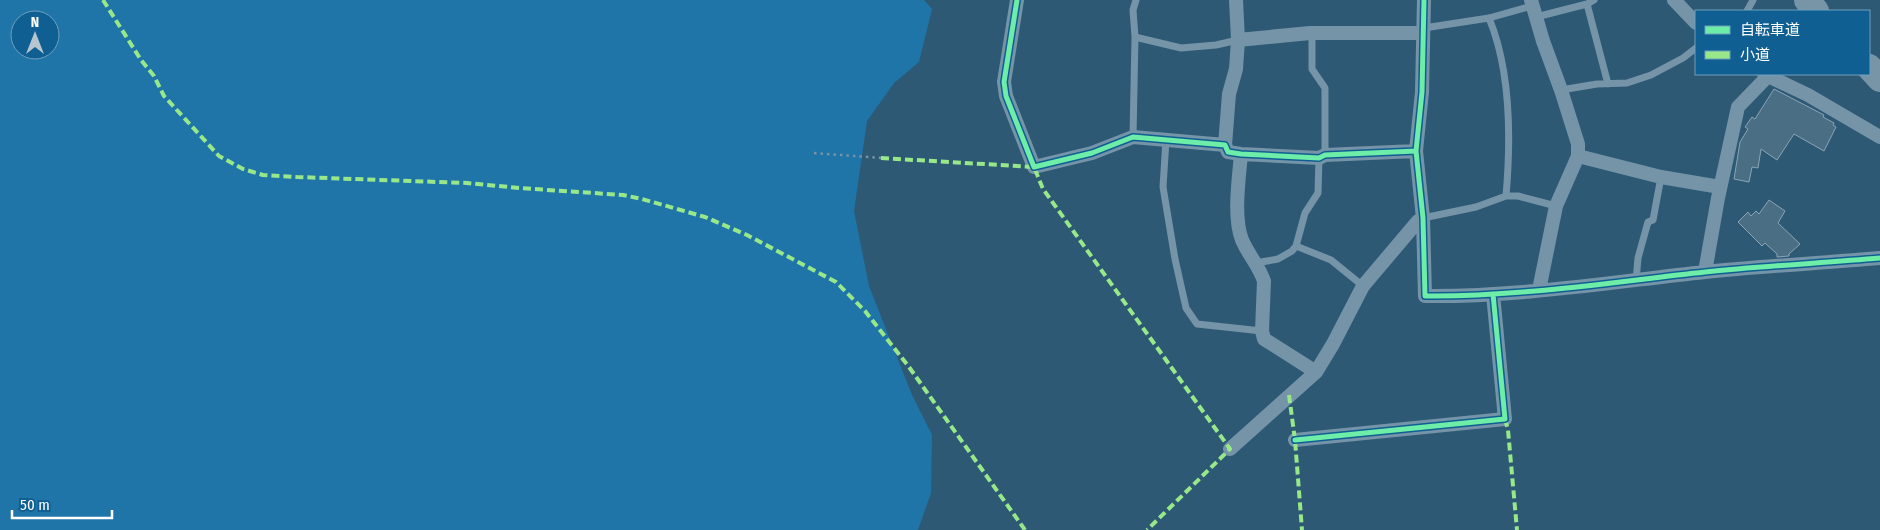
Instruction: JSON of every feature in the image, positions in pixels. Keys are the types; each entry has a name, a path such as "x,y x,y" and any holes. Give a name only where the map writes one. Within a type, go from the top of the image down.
{"highway":[{"path":"1807,0 1815,10"},
{"path":"1870,68 1880,79"}],"street":[{"path":"1017,0 1004,82 1006,96 1034,167 1092,153 1133,137 1225,145"},
{"path":"1236,0 1238,40 1236,69 1229,94 1225,145 1228,152 1322,157 1416,151"},
{"path":"1424,0 1422,92 1416,151 1423,218 1424,296 1471,297 1636,281 1705,272 1880,258"},
{"path":"1674,0 1695,22"},
{"path":"1533,8 1562,90 1578,144 1578,156 1556,206 1538,290"},
{"path":"1238,40 1312,34 1424,30"},
{"path":"1705,272 1720,187 1738,107 1767,75 1792,86 1880,137"},
{"path":"1241,154 1238,207 1239,226 1242,239 1264,281 1262,331 1264,339 1316,372"},
{"path":"1578,156 1661,177 1720,187"},
{"path":"1230,449 1316,372 1363,286 1418,221 1423,218"},
{"path":"1295,440 1505,419 1493,294"}],"lane":[{"path":"1133,137 1135,37 1133,10 1136,0"},
{"path":"1424,30 1533,8 1587,4 1594,0"},
{"path":"1587,4 1608,84"},
{"path":"1490,18 1496,33 1506,93 1508,166 1506,196"},
{"path":"1256,263 1278,259 1292,251 1296,246 1305,213 1318,193 1322,157 1325,88 1312,69 1312,34"},
{"path":"1135,37 1181,48 1216,45 1238,40"},
{"path":"1562,90 1597,84 1627,83 1651,75 1683,58 1695,49"},
{"path":"1166,140 1163,187 1175,259 1186,308 1198,324 1262,331"},
{"path":"1636,281 1638,258 1648,222 1653,220 1661,177"},
{"path":"1423,218 1476,207 1506,196 1518,196 1556,206"},
{"path":"1296,246 1331,260 1363,286"}],"path":[{"path":"814,153 881,158"}],"shaded area":[{"path":"0,0 924,0 932,9 919,62 894,83 867,121 854,211 869,286 912,395 932,435 931,493 918,530 0,530"}],"building":[{"path":"1774,89 1824,115 1823,117 1834,123 1833,125 1836,127 1824,151 1794,134 1777,160 1761,149 1758,168 1752,167 1749,182 1734,179 1740,142 1748,129 1745,127 1752,117 1755,119"},
{"path":"1769,200 1785,211 1778,223 1800,244 1789,256 1777,257 1777,254 1765,243 1762,246 1738,222 1748,212 1751,216 1756,211 1759,214"}],"marked path":[{"path":"103,0 141,60 154,76 164,96 219,156 243,169 263,175 467,183 623,195 705,217 747,235 836,282 865,311 909,367 1025,530"},
{"path":"881,158 1034,167 1043,189 1230,449 1147,530"},
{"path":"1289,395 1295,440 1302,530"},
{"path":"1505,419 1508,430 1517,530"}],"cycle path":[{"path":"1017,0 1004,82 1006,96 1034,167 1092,153 1133,137 1225,145 1228,152 1241,154 1319,158 1325,155 1416,151"},
{"path":"1424,0 1422,92 1416,151 1423,218 1425,296 1495,294 1727,270 1880,258"},
{"path":"1295,440 1505,419 1493,294"}]}
